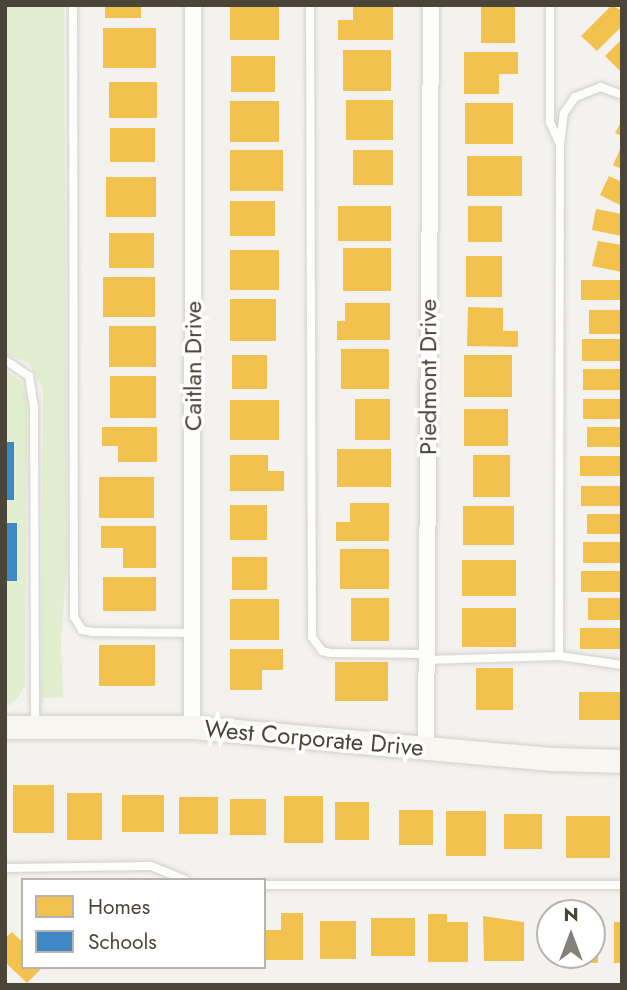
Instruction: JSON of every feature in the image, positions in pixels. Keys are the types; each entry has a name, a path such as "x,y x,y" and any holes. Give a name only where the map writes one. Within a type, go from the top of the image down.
{"street":[{"name":"Caitlan Drive","path":"192,727 193,5"},
{"name":"Piedmont Drive","path":"426,748 431,5"},
{"name":"West Corporate Drive","path":"5,727 192,727 426,748 622,761"}],"lane":[{"path":"73,5 74,617 82,630 92,632 192,633"},
{"path":"310,5 312,637 322,651 330,653 426,657 559,656 622,665"},
{"path":"550,5 550,121 560,144"},
{"path":"559,656 560,144 564,113 575,97 601,87 622,95"},
{"path":"5,360 29,376 34,409 35,727"},
{"path":"5,868 150,866 180,878"},
{"path":"266,885 622,885"}],"green space":[{"path":"5,5 64,5 67,561 61,640 63,698 41,698 43,389 29,363 5,353"},
{"path":"5,369 23,384 27,401 25,685 18,698 5,708"}],"building: Homes":[{"path":"105,5 141,5 141,18 105,18"},
{"path":"230,5 279,5 279,40 230,40"},
{"path":"353,5 393,5 393,40 338,40 338,20 353,20"},
{"path":"481,5 515,5 515,43 481,43"},
{"path":"612,5 622,11 622,26 597,51 581,36"},
{"path":"103,28 156,28 156,68 103,68"},
{"path":"622,39 622,73 605,56"},
{"path":"343,50 391,50 391,91 343,91"},
{"path":"464,52 518,52 518,74 499,74 499,94 464,94"},
{"path":"231,56 275,56 275,92 231,92"},
{"path":"109,82 157,82 157,118 109,118"},
{"path":"346,100 393,100 393,140 346,140"},
{"path":"230,101 279,101 279,142 230,142"},
{"path":"465,103 513,103 513,144 465,144"},
{"path":"622,120 622,136 615,133"},
{"path":"110,128 155,128 155,162 110,162"},
{"path":"622,145 622,169 613,165"},
{"path":"230,150 283,150 283,191 230,191"},
{"path":"353,150 393,150 393,185 353,185"},
{"path":"467,156 522,156 522,196 467,196"},
{"path":"609,176 622,182 622,206 600,195"},
{"path":"106,177 156,177 156,217 106,217"},
{"path":"230,201 275,201 275,236 230,236"},
{"path":"338,206 391,206 391,241 338,241"},
{"path":"468,206 502,206 502,242 468,242"},
{"path":"596,209 622,214 622,236 592,230"},
{"path":"109,233 154,233 154,268 109,268"},
{"path":"598,241 622,245 622,272 592,266"},
{"path":"343,248 391,248 391,291 343,291"},
{"path":"230,250 279,250 279,290 230,290"},
{"path":"466,256 502,256 502,297 466,297"},
{"path":"103,277 155,277 155,317 103,317"},
{"path":"581,280 622,280 622,300 581,300"},
{"path":"230,299 276,299 276,341 230,341"},
{"path":"345,303 390,303 390,340 337,340 337,321 345,321"},
{"path":"468,307 503,308 503,331 518,331 518,347 467,346"},
{"path":"589,310 622,310 622,334 589,334"},
{"path":"109,326 156,326 156,367 109,367"},
{"path":"582,339 622,339 622,361 582,361"},
{"path":"341,349 389,349 389,389 341,389"},
{"path":"232,355 267,355 267,389 232,389"},
{"path":"464,355 512,355 512,397 464,397"},
{"path":"583,369 622,369 622,390 583,390"},
{"path":"110,376 156,376 156,418 110,418"},
{"path":"355,399 390,399 390,440 355,440"},
{"path":"583,399 622,399 622,419 583,419"},
{"path":"230,400 279,400 279,440 230,440"},
{"path":"464,409 508,409 508,446 464,446"},
{"path":"102,427 157,427 157,462 118,462 118,446 102,446"},
{"path":"587,427 622,427 622,447 587,447"},
{"path":"337,449 391,449 391,487 337,487"},
{"path":"230,455 268,455 268,471 284,471 284,491 230,491"},
{"path":"473,455 510,455 510,497 473,497"},
{"path":"580,456 622,456 622,476 580,476"},
{"path":"99,477 154,477 154,518 99,518"},
{"path":"581,486 622,486 622,506 581,506"},
{"path":"350,503 389,503 389,541 336,541 336,522 350,522"},
{"path":"230,505 267,505 267,540 230,540"},
{"path":"463,506 514,506 514,545 463,545"},
{"path":"587,514 622,514 622,534 587,534"},
{"path":"101,526 156,526 156,568 123,568 123,548 101,548"},
{"path":"583,542 622,542 622,563 583,563"},
{"path":"340,549 389,549 389,589 340,589"},
{"path":"232,557 267,557 267,590 232,590"},
{"path":"462,560 516,560 516,596 462,596"},
{"path":"581,571 622,571 622,592 581,592"},
{"path":"103,577 156,577 156,611 103,611"},
{"path":"351,598 389,598 389,641 351,641"},
{"path":"588,598 622,598 622,620 588,620"},
{"path":"230,599 279,599 279,640 230,640"},
{"path":"462,608 516,608 516,647 462,647"},
{"path":"580,628 622,628 622,649 580,649"},
{"path":"99,645 155,645 155,686 99,686"},
{"path":"230,649 283,649 283,670 262,670 262,690 230,690"},
{"path":"335,662 388,662 388,701 335,701"},
{"path":"476,668 513,668 513,710 476,710"},
{"path":"579,692 622,692 622,720 579,720"},
{"path":"13,785 54,785 54,833 13,833"},
{"path":"67,793 102,793 102,840 67,840"},
{"path":"122,795 164,795 164,832 122,832"},
{"path":"284,796 323,796 323,843 284,843"},
{"path":"179,797 218,797 218,834 179,834"},
{"path":"230,799 266,799 266,835 230,835"},
{"path":"335,802 369,802 369,840 335,840"},
{"path":"399,810 433,810 433,845 399,845"},
{"path":"446,811 486,811 486,856 446,856"},
{"path":"504,814 542,814 542,849 504,849"},
{"path":"566,816 610,816 610,858 566,858"},
{"path":"281,913 303,913 303,960 266,960 266,930 281,930"},
{"path":"428,914 447,914 447,922 468,922 468,962 428,962"},
{"path":"483,916 524,922 524,961 484,961"},
{"path":"371,918 415,918 415,956 371,956"},
{"path":"320,921 356,921 356,959 320,959"},
{"path":"614,922 622,922 622,963 614,963"},
{"path":"12,932 21,939 21,969 41,969 27,983 5,962 5,938"}],"building: Schools":[{"path":"5,442 14,442 14,500 5,500"},
{"path":"5,523 17,523 17,581 5,581"}]}
